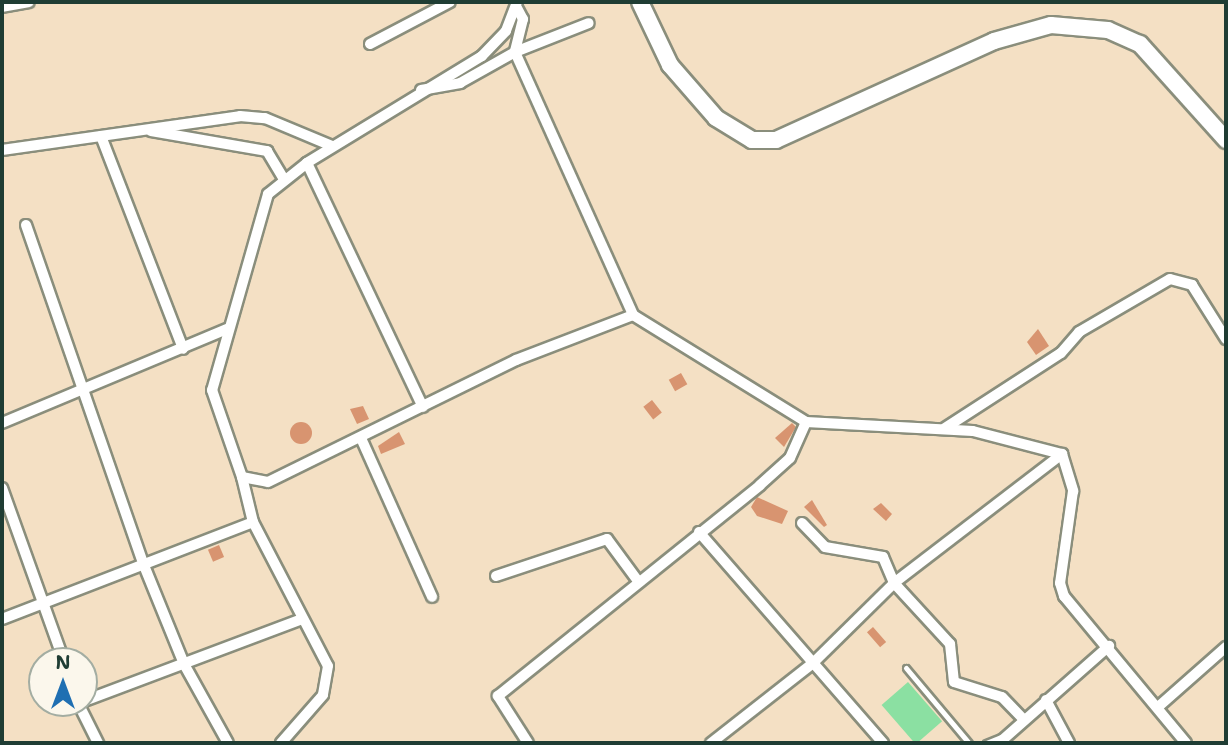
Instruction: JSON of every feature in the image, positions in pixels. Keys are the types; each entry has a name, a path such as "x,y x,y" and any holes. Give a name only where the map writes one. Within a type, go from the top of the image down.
{"main road":[{"path":"640,2 670,65 716,118 752,140 776,140 1006,36 1051,26 1108,30 1140,44 1226,139"}],"street":[{"path":"2,7 29,2"},
{"path":"370,44 450,2"},
{"path":"517,4 523,19 515,52 633,315 806,422 945,428 1062,454"},
{"path":"281,743 327,683 328,666 253,522 242,477 213,404 227,329 260,212 283,178 495,45 517,4"},
{"path":"421,90 460,83 515,52 589,23"},
{"path":"2,150 137,129 265,118 332,146"},
{"path":"137,129 267,150 283,178"},
{"path":"101,136 183,349"},
{"path":"307,163 423,407"},
{"path":"26,225 144,563 184,664 228,743"},
{"path":"945,428 1061,353 1079,332 1170,279 1192,285 1226,339"},
{"path":"242,477 268,482 527,355 633,315"},
{"path":"2,423 85,391 227,329"},
{"path":"528,743 498,696 790,458 806,422"},
{"path":"361,438 432,597"},
{"path":"711,743 813,663 894,583 1062,454"},
{"path":"1062,454 1073,491 1059,583 1073,611 1109,646 1186,743"},
{"path":"2,488 59,647"},
{"path":"2,619 253,522"},
{"path":"802,523 825,547 883,557 894,583 950,644 954,682 1002,697 1022,718"},
{"path":"699,532 883,743"},
{"path":"496,576 607,539 638,580"},
{"path":"98,696 302,619"},
{"path":"999,743 1022,718 1109,646"},
{"path":"1158,707 1226,647"},
{"path":"1046,700 1069,743"},
{"path":"85,717 98,743"}],"lane":[{"path":"906,668 969,743"},
{"path":"986,743 1008,734"}],"green space":[{"path":"908,682 942,721 915,743 882,705"}],"building":[{"path":"1038,329 1049,346 1036,355 1027,342"},
{"path":"681,373 687,384 675,391 669,380"},
{"path":"652,400 662,413 653,419 643,407"},
{"path":"363,406 369,419 357,424 350,409"},
{"path":"301,422 309,425 312,433 309,441 301,444 293,441 290,433 293,425"},
{"path":"792,423 796,427 784,447 775,438"},
{"path":"399,432 405,444 381,454 378,446"},
{"path":"757,497 788,511 782,524 757,516 751,507"},
{"path":"812,500 827,525 824,527 804,507"},
{"path":"881,503 892,514 886,521 873,509"},
{"path":"219,545 224,557 213,562 208,550"},
{"path":"873,627 886,642 880,647 867,632"}]}
